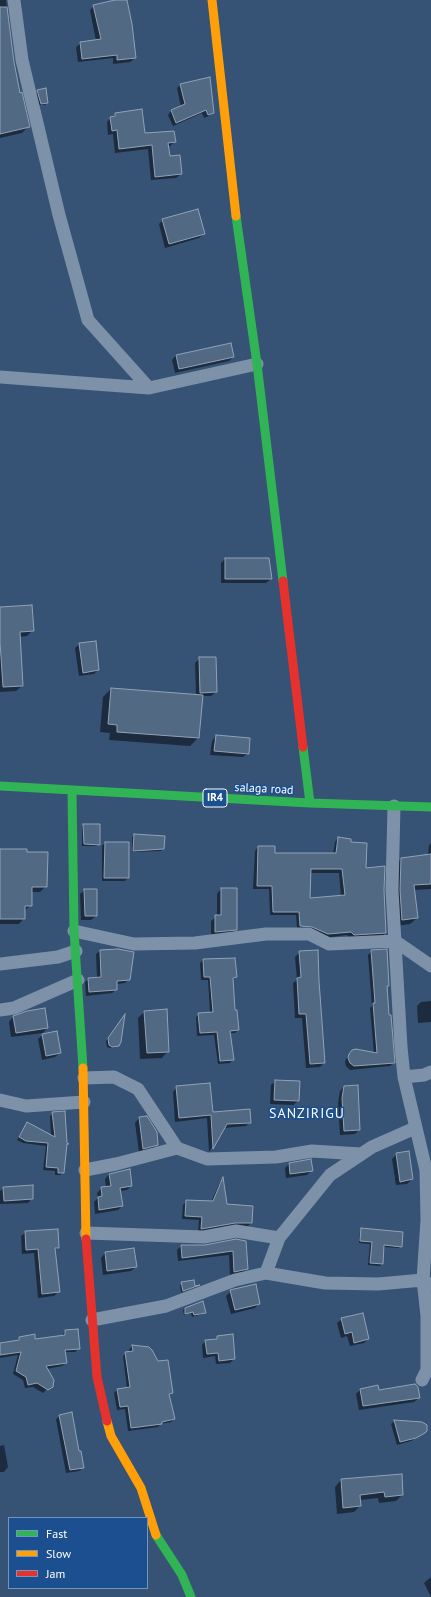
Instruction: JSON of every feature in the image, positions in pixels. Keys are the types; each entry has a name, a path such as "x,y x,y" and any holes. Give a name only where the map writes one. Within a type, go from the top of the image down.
{"street":[{"path":"14,0 22,60 59,215 88,320 149,388"},
{"path":"212,0 239,238 257,364 310,804"},
{"path":"0,376 149,388 257,364"},
{"name":"salaga road","path":"0,786 310,804 431,807"},
{"path":"72,790 74,931 84,1078 86,1234 96,1377 111,1436 141,1488 155,1533 182,1575 191,1597"},
{"path":"394,806 392,890 401,1047 404,1077 426,1170 429,1219 427,1370 422,1380"},
{"path":"74,931 134,944 195,943 266,934 309,934 329,944 395,941 431,966"},
{"path":"0,964 58,957 76,951"},
{"path":"0,1010 14,1008 78,980"},
{"path":"404,1077 424,1075 431,1072"},
{"path":"84,1078 114,1077 138,1090 177,1148"},
{"path":"0,1100 26,1106 84,1102"},
{"path":"266,1273 279,1238 330,1175 372,1147 415,1128"},
{"path":"85,1170 177,1148 207,1159 276,1157 312,1150 361,1154"},
{"path":"86,1234 204,1236 236,1231 279,1238"},
{"path":"92,1320 166,1306 236,1280 266,1273 326,1282 378,1284 427,1283"}],"building":[{"path":"115,0 127,0 132,24 136,58 117,60 117,55 82,59 80,42 101,39 93,5"},
{"path":"0,7 7,7 14,62 20,93 22,92 30,127 0,134"},
{"path":"210,77 214,113 208,115 206,110 176,123 171,110 185,104 180,84"},
{"path":"46,88 48,103 41,104 37,90"},
{"path":"142,109 145,133 174,131 176,142 168,143 170,156 180,155 182,174 155,177 152,145 119,149 117,130 112,131 110,117 115,116 115,113"},
{"path":"198,209 205,234 169,244 162,219"},
{"path":"231,343 234,357 179,369 176,355"},
{"path":"225,558 269,558 272,579 225,579"},
{"path":"32,605 34,631 20,632 23,686 3,687 0,642 0,607"},
{"path":"96,641 99,670 83,673 79,643"},
{"path":"199,657 216,657 217,692 200,693"},
{"path":"111,688 203,695 199,738 117,732 117,725 108,724"},
{"path":"216,735 250,738 249,754 214,751"},
{"path":"83,824 100,824 100,845 84,844"},
{"path":"134,834 165,836 164,849 133,851"},
{"path":"338,837 351,839 351,842 367,843 366,868 385,866 384,890 386,933 354,935 351,932 328,934 312,927 300,926 299,912 273,912 272,886 257,886 258,846 275,846 275,853 336,853","holes":["311,869 342,869 345,895 310,898"]},
{"path":"105,842 129,842 129,878 104,878"},
{"path":"0,849 27,849 27,852 48,852 47,887 32,887 32,906 25,906 25,919 0,919"},
{"path":"431,854 431,884 414,885 418,918 402,920 400,890 401,858"},
{"path":"221,888 237,888 237,930 215,932 215,915 221,915"},
{"path":"84,889 97,889 97,916 85,916"},
{"path":"118,949 134,952 130,980 117,981 117,990 89,992 88,978 101,977 100,950"},
{"path":"387,949 389,1015 391,1015 395,1063 354,1066 350,1063 348,1058 352,1050 356,1049 377,1053 371,950"},
{"path":"318,950 325,1063 310,1064 306,1014 299,1014 297,978 301,977 299,951"},
{"path":"235,958 237,977 233,978 235,1010 237,1010 239,1030 230,1031 234,1060 220,1061 217,1032 200,1033 198,1013 213,1012 210,977 204,977 203,959"},
{"path":"45,1008 48,1028 16,1033 13,1016 27,1011"},
{"path":"167,1009 169,1052 147,1053 144,1011"},
{"path":"125,1014 121,1042 119,1046 112,1047 109,1045 108,1038"},
{"path":"57,1031 61,1053 46,1056 42,1034"},
{"path":"275,1080 300,1081 299,1101 274,1100"},
{"path":"210,1083 213,1112 250,1109 251,1123 227,1124 213,1149 211,1115 179,1118 176,1086"},
{"path":"358,1085 360,1130 344,1131 342,1098 344,1086"},
{"path":"65,1111 67,1143 69,1144 67,1144 64,1173 58,1173 58,1168 46,1167 48,1143 26,1141 19,1137 27,1122 55,1137 52,1112"},
{"path":"147,1116 157,1132 158,1145 143,1149 139,1117"},
{"path":"409,1151 413,1179 400,1182 396,1153"},
{"path":"311,1159 313,1171 290,1174 289,1163"},
{"path":"130,1169 132,1186 120,1188 123,1206 99,1210 98,1197 102,1196 101,1187 111,1186 109,1174"},
{"path":"223,1177 227,1204 253,1206 252,1223 235,1223 201,1229 202,1217 185,1216 186,1200 213,1201"},
{"path":"33,1185 33,1199 4,1201 3,1187"},
{"path":"361,1228 403,1232 402,1247 384,1245 383,1264 370,1263 372,1242 360,1241"},
{"path":"58,1229 59,1248 55,1248 60,1292 42,1294 38,1249 26,1250 25,1231"},
{"path":"236,1239 246,1241 248,1269 234,1272 233,1251 182,1258 181,1245 205,1245"},
{"path":"134,1248 137,1267 107,1271 105,1252"},
{"path":"194,1280 195,1286 200,1285 183,1291 181,1282"},
{"path":"256,1284 260,1304 235,1310 230,1290"},
{"path":"203,1301 206,1313 194,1315 193,1312 185,1314 185,1308"},
{"path":"363,1313 369,1339 354,1343 352,1332 345,1334 341,1318"},
{"path":"78,1329 80,1349 65,1350 67,1363 46,1366 54,1380 53,1387 48,1390 37,1383 28,1385 26,1377 16,1371 21,1352 0,1355 0,1343 19,1340 19,1337 35,1334 35,1339 65,1335 65,1330"},
{"path":"233,1334 235,1359 219,1361 218,1353 207,1354 205,1340 217,1339 217,1336"},
{"path":"132,1345 149,1347 158,1361 168,1360 173,1393 169,1394 175,1419 162,1422 162,1424 131,1428 128,1406 120,1407 117,1389 130,1387 125,1352 133,1351"},
{"path":"415,1384 418,1387 420,1398 363,1406 360,1389 378,1385 379,1390"},
{"path":"72,1412 79,1451 81,1451 84,1468 70,1470 59,1415"},
{"path":"394,1420 422,1422 427,1425 427,1431 416,1438 400,1442"},
{"path":"402,1474 403,1495 385,1497 384,1492 360,1495 361,1506 343,1508 341,1479"}],"traffic: fast":[{"path":"236,216 257,364 283,581"},
{"path":"303,747 310,803"},
{"path":"0,786 310,803 431,807"},
{"path":"72,790 74,931 83,1068"},
{"path":"156,1535 182,1575 191,1597"}],"traffic: slow":[{"path":"212,0 236,216"},
{"path":"83,1068 86,1239"},
{"path":"107,1421 111,1436 141,1488 156,1535"}],"traffic: jam":[{"path":"283,581 303,747"},
{"path":"86,1239 97,1377 107,1421"}],"district":[{"name":"SANZIRIGU","path":"307,1114"}]}
